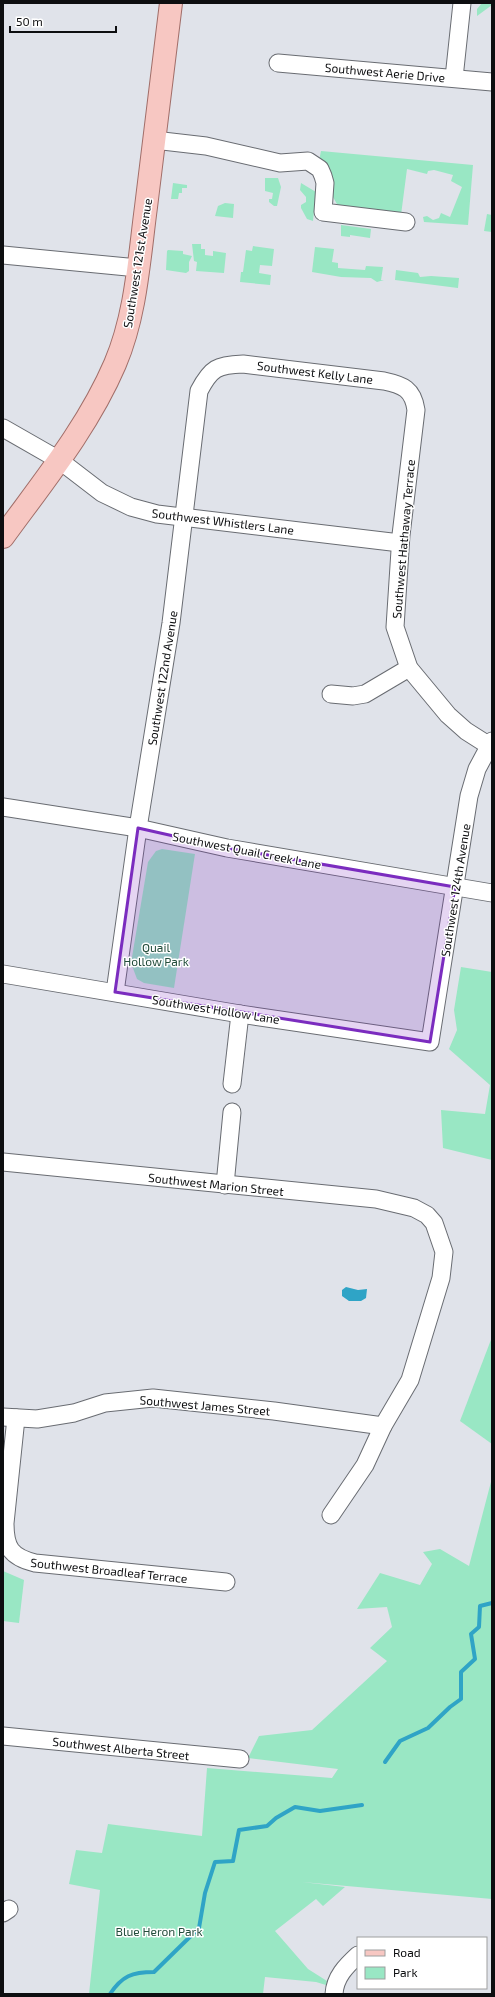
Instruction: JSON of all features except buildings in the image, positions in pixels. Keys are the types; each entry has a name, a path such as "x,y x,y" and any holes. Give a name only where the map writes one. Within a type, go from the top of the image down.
{"main road":[{"name":"Southwest 121st Avenue","path":"3,536 59,460 95,404 115,364 129,322 138,268 171,3"}],"street":[{"path":"454,78 462,3"},
{"name":"Southwest Aerie Drive","path":"278,63 492,82"},
{"path":"154,140 206,146 280,163 308,161 320,169 323,176 325,183 323,212 406,222"},
{"path":"3,255 138,268"},
{"name":"Southwest Kelly Lane","path":"216,368 226,365 243,364 384,381 398,384 406,388 410,394"},
{"name":"Southwest 122nd Avenue","path":"115,992 138,828 171,623 199,391 208,375 216,368"},
{"name":"Southwest Hathaway Terrace","path":"410,394 414,401 416,410 400,543 395,627 408,668 448,715 466,731 490,743"},
{"name":"Southwest Whistlers Lane","path":"3,428 59,460 102,493 131,507 157,514 400,543"},
{"path":"331,694 352,696 365,694 408,668"},
{"name":"Southwest 124th Avenue","path":"430,1042 469,796 477,769 490,743"},
{"name":"Southwest Quail Creek Lane","path":"3,807 138,828 227,848 492,893"},
{"name":"Southwest Hollow Lane","path":"3,974 240,1014 430,1042"},
{"path":"232,1084 240,1014"},
{"path":"225,1185 232,1112"},
{"name":"Southwest Marion Street","path":"3,1162 376,1199 414,1208 427,1215 438,1230 444,1252 441,1278 410,1380 383,1426"},
{"name":"Southwest James Street","path":"10,1417 46,1418 74,1413 105,1403 152,1398 274,1411 383,1426"},
{"name":"Southwest Broadleaf Terrace","path":"10,1417 5,1523 6,1541 16,1556 35,1563 226,1582"},
{"path":"331,1516 365,1465 383,1426"},
{"name":"Southwest Alberta Street","path":"3,1736 240,1759"},
{"path":"334,1994 338,1978 345,1967 357,1956"}],"highlighted area":[{"path":"138,828 227,848 455,887 430,1042 115,992"}],"green space":[{"path":"482,3 492,3 492,5 477,16 477,9"},
{"path":"321,151 473,165 468,225 424,222 423,217 427,216 433,220 439,218 441,213 450,217 462,187 451,181 453,175 434,170 428,171 427,174 407,169 401,215 338,206 333,197 333,182 319,161"},
{"path":"265,178 278,178 281,187 277,206 274,206 269,202 269,199 272,199 273,193 265,191"},
{"path":"173,183 187,185 187,188 182,188 182,193 179,193 178,199 171,199"},
{"path":"301,183 316,192 313,221 307,219 301,208 301,205 306,202 306,197 300,190"},
{"path":"225,203 234,204 233,218 215,216 218,206"},
{"path":"487,214 492,215 492,232 484,231"},
{"path":"341,225 371,229 370,238 350,235 350,237 341,236"},
{"path":"192,244 201,244 201,249 205,249 205,255 213,256 213,251 226,253 224,273 196,271 197,262 194,261"},
{"path":"253,246 274,249 272,266 260,265 259,273 271,275 270,285 240,282 246,250 252,251"},
{"path":"315,247 334,249 332,262 338,263 338,268 365,270 366,266 383,267 381,280 384,280 377,282 371,278 341,277 312,272"},
{"path":"168,250 183,251 183,254 192,256 189,262 189,271 186,273 166,270"},
{"path":"396,270 418,273 420,277 431,276 459,278 458,288 395,280"},
{"name":"Quail Hollow Park","path":"162,849 195,854 174,988 144,983 137,979 131,963 148,862 156,851"},
{"path":"461,967 492,972 492,1160 443,1148 441,1110 485,1114 490,1085 449,1049 457,1030 454,1010"},
{"path":"492,1337 492,1444 460,1421"},
{"name":"Blue Heron Park","path":"492,1478 492,1899 302,1882 345,1887 323,1906 316,1899 275,1931 308,1969 327,1981 326,1985 316,1982 265,1977 263,1994 89,1994 100,1890 69,1884 76,1850 102,1853 108,1824 202,1836 207,1768 332,1778 338,1769 248,1758 259,1736 312,1730 387,1661 370,1648 392,1627 387,1607 357,1609 380,1573 420,1585 432,1564 423,1552 440,1549 469,1566"},
{"path":"3,1571 24,1580 19,1623 3,1621"}],"water":[{"path":"346,1287 358,1290 367,1289 366,1298 361,1301 349,1301 342,1296 342,1290"}],"waterway":[{"path":"385,1762 400,1741 428,1728 450,1707 461,1699 461,1672 475,1659 471,1634 479,1627 480,1606 492,1603"},
{"path":"110,1994 114,1988 128,1976 154,1972 199,1928 205,1893 215,1862 233,1861 239,1830 267,1826 276,1818 295,1807 320,1811 362,1805"}]}
